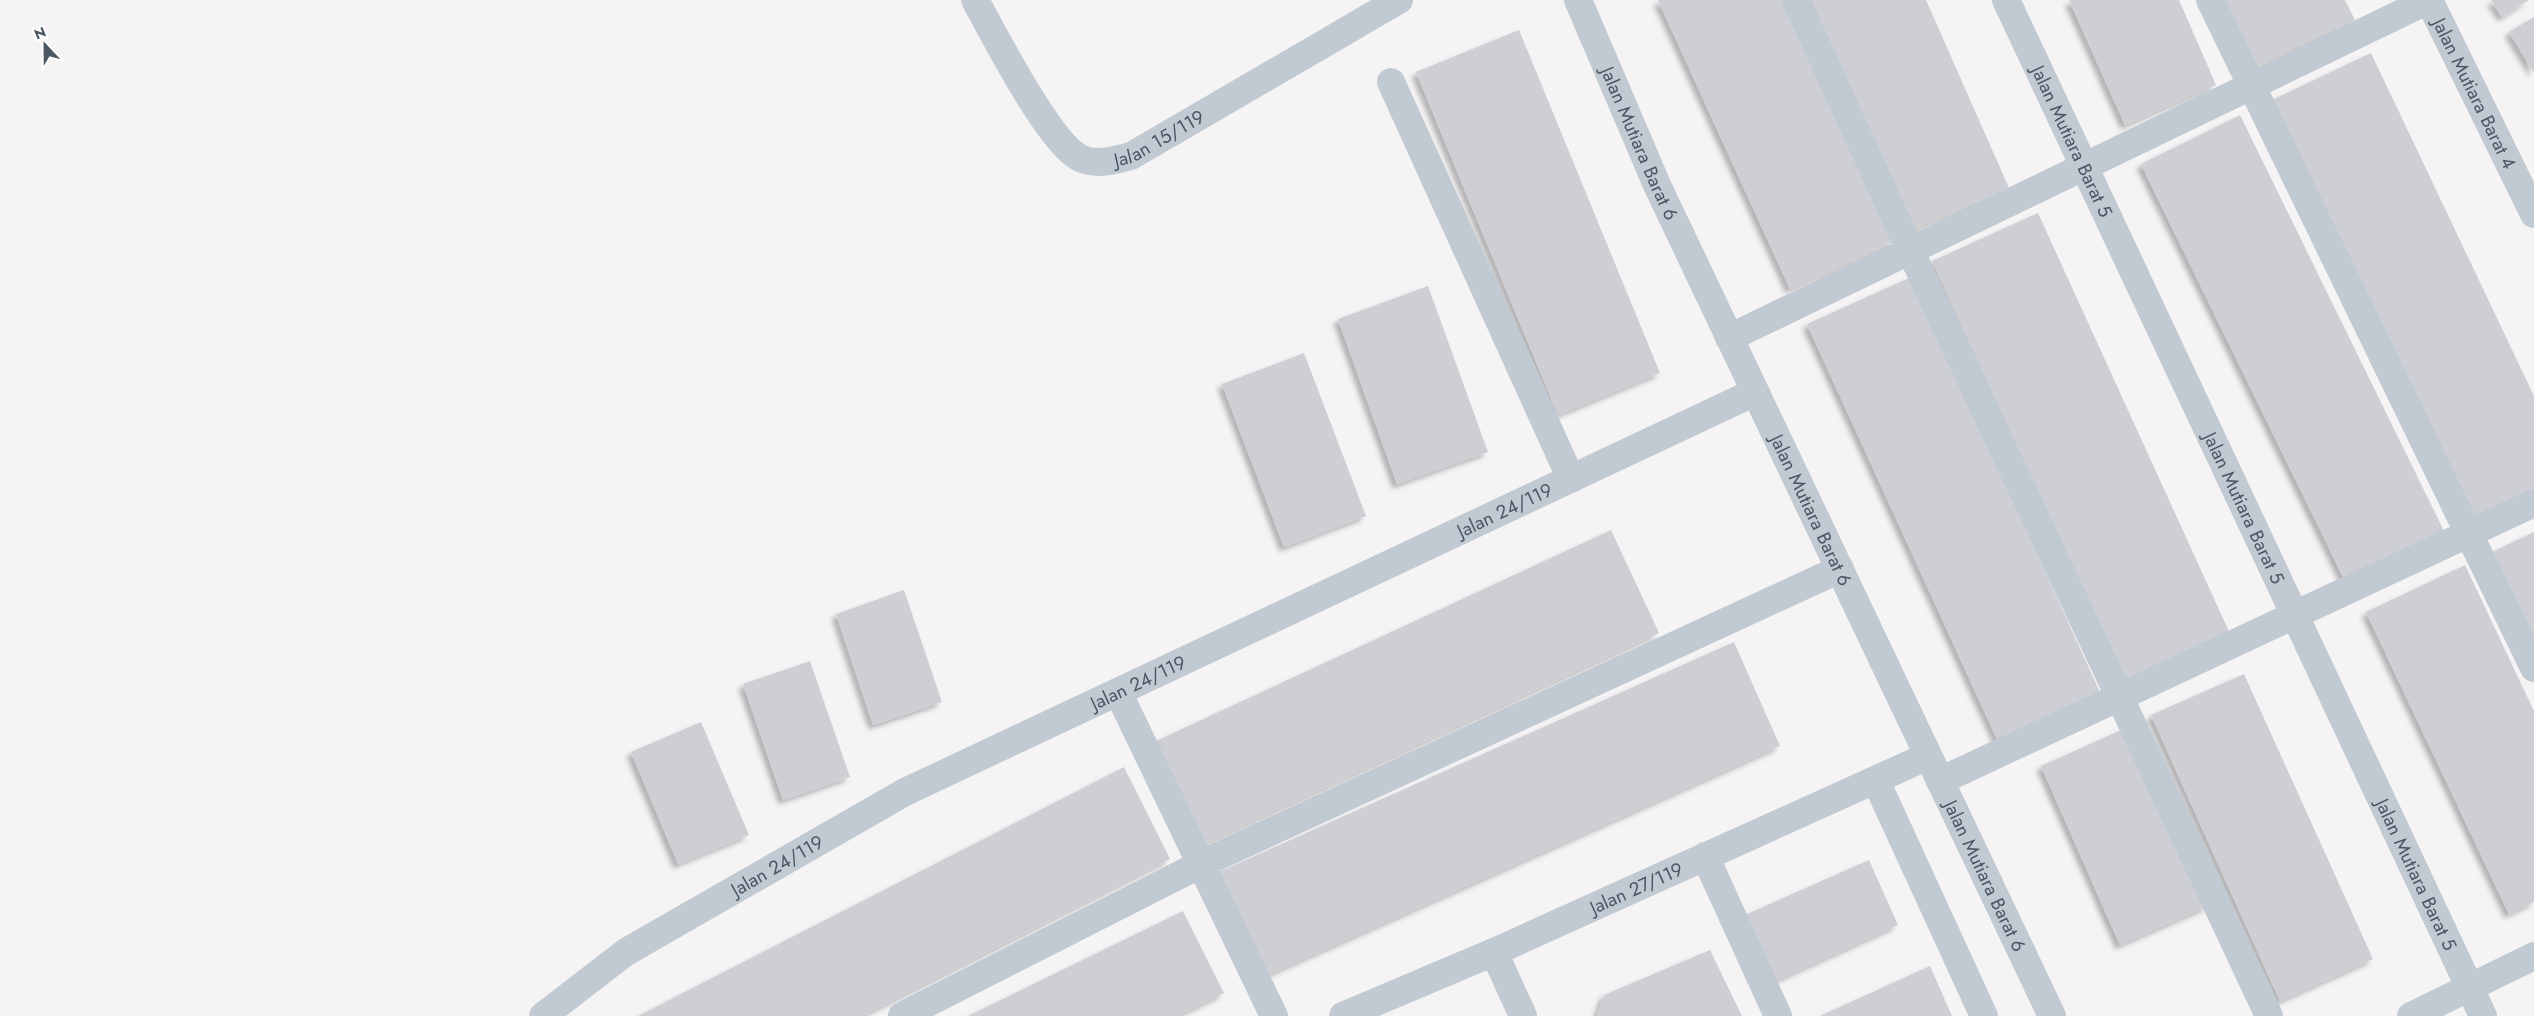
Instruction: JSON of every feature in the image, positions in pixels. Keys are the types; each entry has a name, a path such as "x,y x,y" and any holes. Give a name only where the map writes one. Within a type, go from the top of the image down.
{"street":[{"name":"Jalan 15/119","path":"975,0 1056,138 1079,158 1103,164 1131,156 1399,0"},
{"name":"Jalan Mutiara Barat 6","path":"1578,0 1657,186 2052,1016"},
{"path":"1796,0 1910,250 2269,1016"},
{"name":"Jalan Mutiara Barat 5","path":"2006,0 2483,1016"},
{"path":"2210,0 2534,668"},
{"path":"1729,338 2429,0"},
{"name":"Jalan Mutiara Barat 4","path":"2429,0 2534,214"},
{"path":"1392,82 1571,479"},
{"name":"Jalan 24/119","path":"543,1016 626,952 905,792 1755,392"},
{"path":"1940,781 2534,503"},
{"path":"902,1016 1201,864 1840,569"},
{"path":"1118,692 1274,1016"},
{"name":"Jalan 27/119","path":"1343,1016 1494,952 1928,756"},
{"path":"1876,781 1984,1016"},
{"path":"1705,856 1778,1016"},
{"path":"1494,952 1523,1016"},
{"path":"2411,1016 2534,956"}],"building":[{"path":"1658,0 1786,0 1895,241 1790,289"},
{"path":"1808,0 1926,0 2009,188 1910,231"},
{"path":"2069,0 2179,0 2216,85 2125,125"},
{"path":"2217,0 2345,0 2355,20 2248,68"},
{"path":"2491,0 2529,0 2502,17"},
{"path":"2534,17 2534,73 2509,32"},
{"path":"1519,30 1660,373 1558,415 1416,72"},
{"path":"2371,53 2534,396 2534,493 2471,523 2270,101"},
{"path":"2240,115 2447,537 2347,585 2141,164"},
{"path":"2038,213 2232,638 2127,686 1932,261"},
{"path":"1911,277 2104,701 2001,748 1807,324"},
{"path":"1428,286 1488,452 1397,484 1338,319"},
{"path":"1304,353 1366,516 1284,547 1222,384"},
{"path":"1611,530 1659,633 1203,844 1156,741"},
{"path":"2534,532 2534,643 2492,552"},
{"path":"2465,565 2534,711 2534,902 2509,914 2366,612"},
{"path":"904,590 942,702 873,725 836,614"},
{"path":"1734,642 1780,746 1258,979 1212,875"},
{"path":"810,661 850,777 783,800 743,684"},
{"path":"2244,674 2373,959 2280,1001 2151,715"},
{"path":"701,722 749,835 678,864 631,752"},
{"path":"2128,727 2208,906 2120,945 2041,766"},
{"path":"1124,767 1170,859 862,1016 638,1016"},
{"path":"1869,860 1898,925 1775,981 1745,915"},
{"path":"1183,911 1224,993 1178,1016 968,1016"},
{"path":"1710,950 1742,1016 1597,1016 1604,995"},
{"path":"1930,966 1952,1016 1820,1016"}]}
